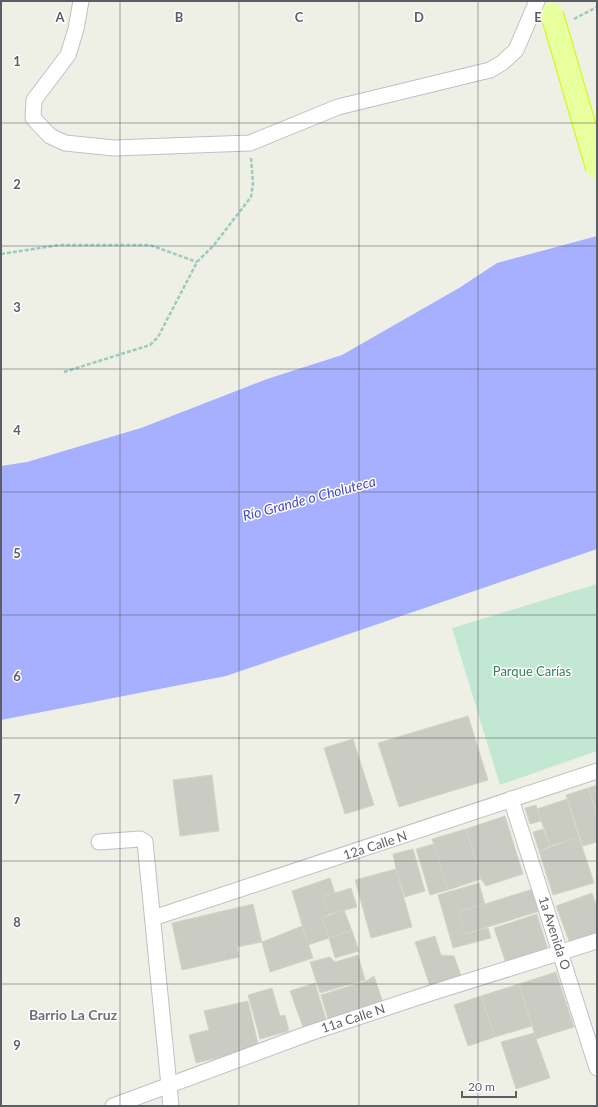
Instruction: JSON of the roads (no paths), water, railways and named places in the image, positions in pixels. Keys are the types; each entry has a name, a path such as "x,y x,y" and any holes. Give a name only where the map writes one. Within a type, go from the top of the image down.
{"highway":[{"path":"544,7 597,168"}],"street":[{"path":"81,1 76,29 68,55 34,100 33,118 50,136 65,143 114,148 250,143 338,107 490,70 502,63 516,50 544,7"},
{"name":"12a Calle N","path":"153,918 597,771"},
{"name":"1a Avenida O","path":"511,799 597,1068"},
{"path":"99,842 140,839 145,842 171,1106"},
{"name":"11a Calle N","path":"113,1106 307,1034 597,941"}],"water":[{"name":"Río Grande o Choluteca","path":"597,236 597,549 226,676 1,720 1,466 27,462 141,428 267,379 342,355 459,288 497,263"}],"district":[{"name":"Barrio La Cruz","path":"73,1014"}],"park label":[{"name":"Parque Carías","path":"532,671"}]}
